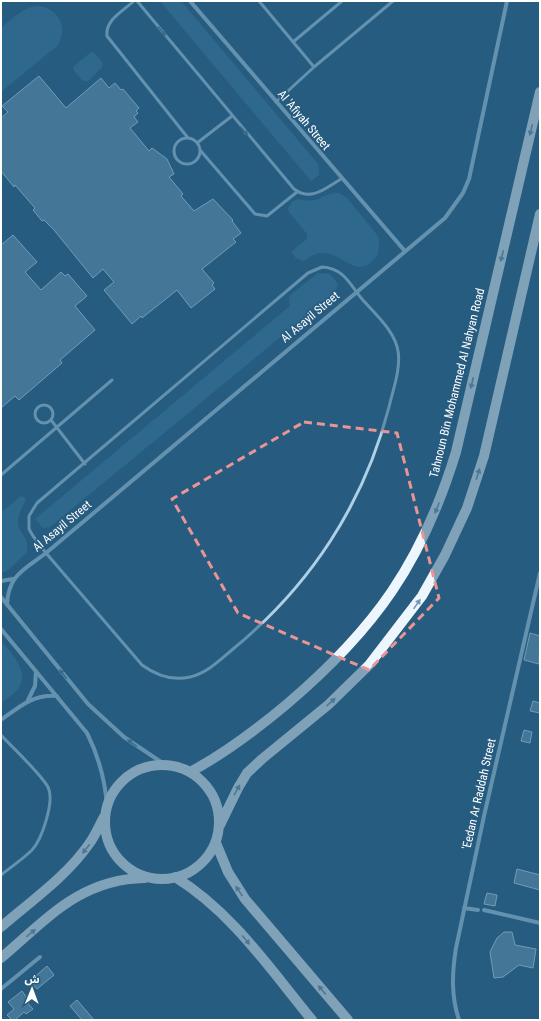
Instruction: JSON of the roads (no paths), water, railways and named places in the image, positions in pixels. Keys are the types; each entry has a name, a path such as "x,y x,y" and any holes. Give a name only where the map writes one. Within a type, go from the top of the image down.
{"main road":[{"name":"Tahnoun Bin Mohammed Al Nahyan Road","path":"190,772 242,741 317,678 336,660 368,624 386,600 419,546 438,505 456,452 540,92"},
{"path":"1,958 67,902 82,893 114,881 148,878 175,878 188,873 200,865 206,859 216,843 220,825 247,773 328,705 369,665 422,596 445,555 467,508 484,456 540,214"},
{"path":"1,927 50,886 82,854 90,843 115,789 128,775 146,767 164,764 190,772 205,783 210,790 218,806 220,825"},
{"path":"106,811 106,836 115,854 129,869 148,878"},
{"path":"216,843 228,872 245,899 348,1020"},
{"path":"175,878 207,899 231,922 312,1020"}],"street":[{"name":"Al 'Afiyah Street","path":"190,1 404,250"},
{"name":"Al Asayil Street","path":"1,581 13,579 46,553 404,250 445,218 455,206 466,186 507,1"},
{"name":"'Eedan Ar Raddah Street","path":"459,1020 452,991 453,970 464,908 540,573"},
{"path":"7,605 13,579"},
{"path":"1,597 88,704 124,737 164,764"},
{"path":"1,628 74,716 95,749 104,780 106,811"},
{"path":"28,701 35,686 36,670"},
{"path":"1,720 28,701 42,696 57,696"},
{"path":"464,908 478,910"},
{"path":"484,910 540,923"},
{"path":"1,989 40,957"}],"lane":[{"path":"297,192 267,216 255,214 200,150 198,143 188,138 107,36 107,25 135,1 198,72 232,116 297,192 303,194 316,194 341,178"},
{"path":"259,1 314,67"},
{"path":"293,42 342,1"},
{"path":"276,102 314,67 393,1"},
{"path":"198,143 232,116"},
{"path":"188,138 180,140 174,147 174,156 177,160 185,164 194,162 197,159 200,150"},
{"path":"322,267 337,270 343,274 356,291 389,331 398,351 398,365 385,424 367,474 332,540 289,596 245,639 200,674 182,678 157,674 142,665 46,553 29,529 28,516 31,509 308,273 322,267"},
{"path":"1,475 112,380"},
{"path":"51,420 46,423 38,420 35,414 37,409 45,405 50,407 53,412 51,420 85,464"},
{"path":"1,735 47,785 51,797 41,833 36,844 28,854 1,875"}]}
